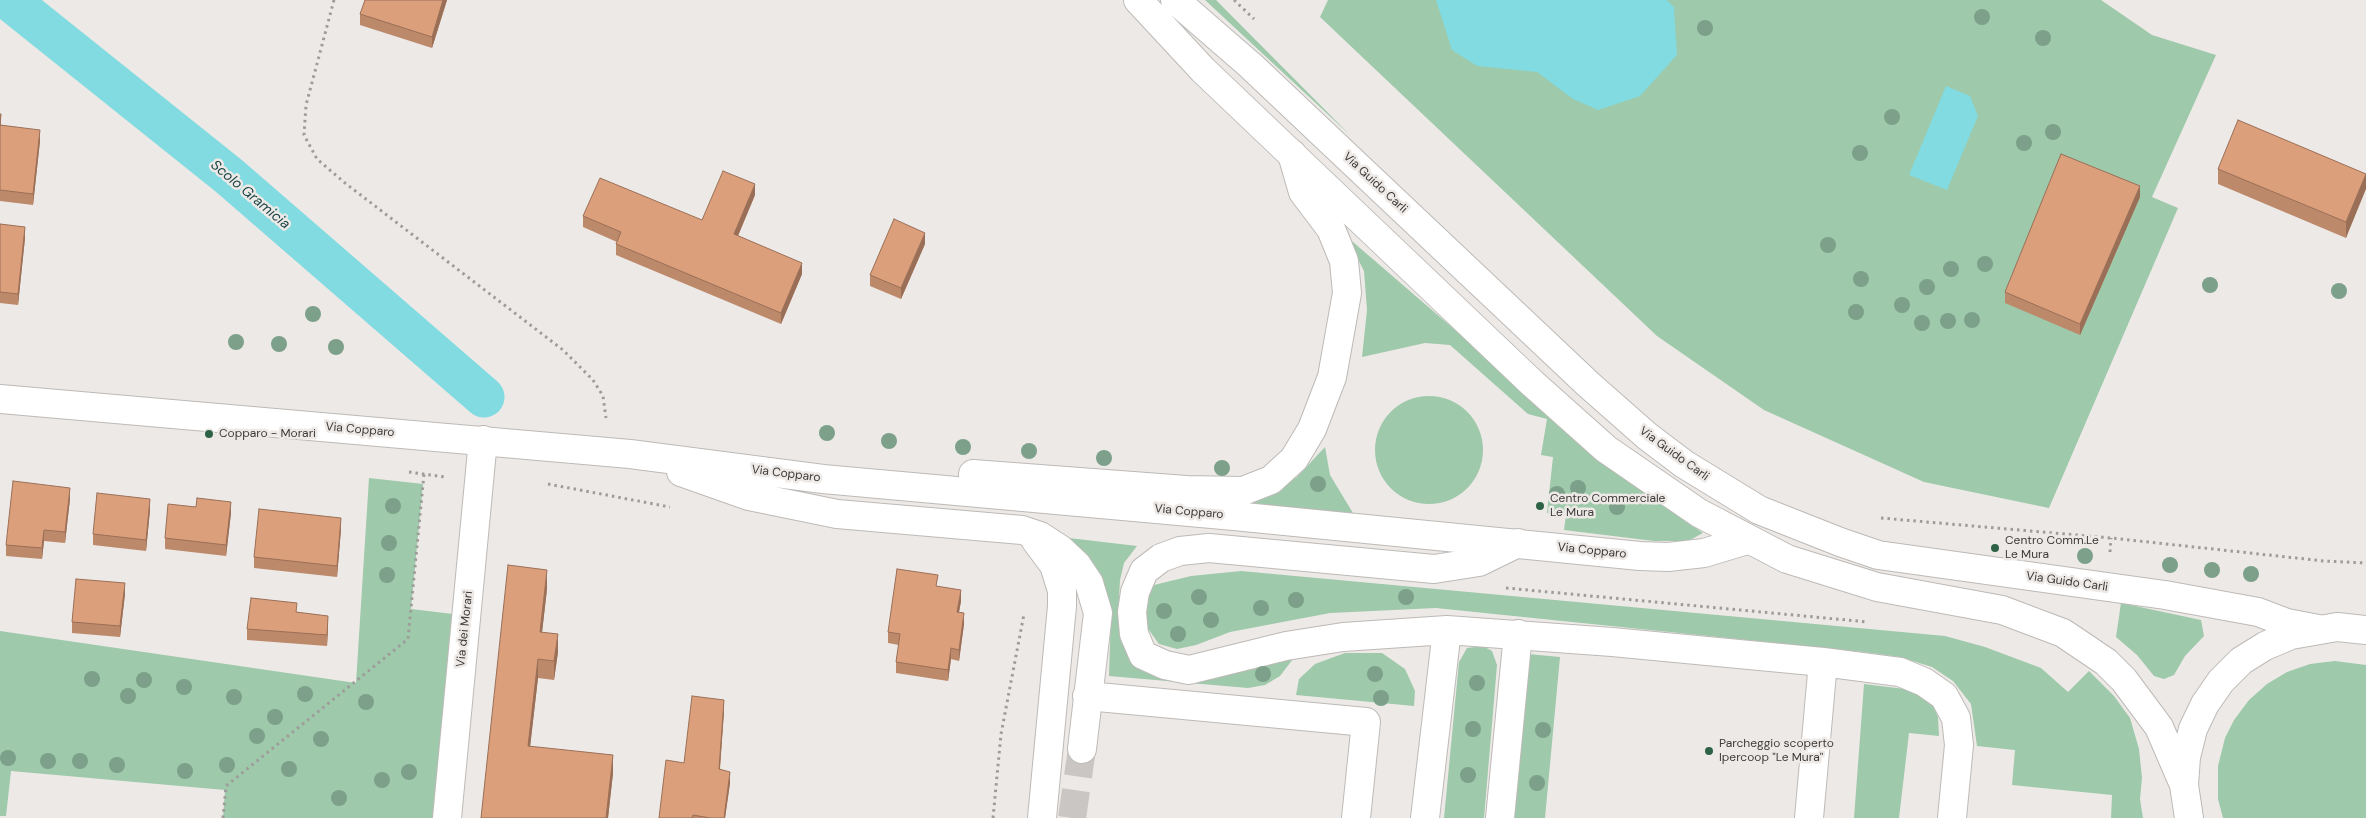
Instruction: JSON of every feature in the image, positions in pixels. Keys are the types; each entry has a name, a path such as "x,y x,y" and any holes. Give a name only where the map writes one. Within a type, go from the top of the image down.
{"street":[{"path":"1138,0 1204,70 1532,383 1606,449 1699,513 1747,540 1787,559 1876,587 2002,610 2063,633 2106,662 2124,680 2159,727 2184,785"},
{"name":"Via Guido Carli","path":"1175,0 1250,65 1588,384 1647,436 1722,488 1759,510 1878,555 2223,605 2318,629"},
{"name":"Via Copparo","path":"0,399 617,452 830,463 1186,490 1243,491 1271,480 1294,459 1312,429 1332,377 1347,293 1344,261 1331,229 1303,192 1292,154"},
{"name":"Via dei Morari","path":"446,818 483,440"},
{"name":"Via Copparo","path":"617,452 823,479 1668,557 1704,553 1747,540"},
{"path":"617,452 749,496 837,514 1026,531 1040,536 1069,557 1083,573 1094,593 1098,613 1082,749"},
{"path":"1026,531 1050,558 1062,591 1062,629 1042,818"},
{"path":"1518,543 1479,562 1434,569 1209,548 1180,551 1161,558 1144,571 1135,592 1132,612 1134,634 1143,655 1165,666 1189,670 1286,646 1343,637 1447,630 1518,634 1824,662 1900,672 1924,682 1944,696 1956,718 1959,745 1952,818"},
{"path":"2189,818 2184,785 2186,756 2193,730 2205,704 2221,681 2242,661 2265,646 2290,635 2337,627 2366,630"},
{"path":"1425,818 1447,630"},
{"path":"1500,818 1518,634"},
{"path":"1809,818 1824,662"},
{"path":"1087,696 1366,722 1356,818"}],"path":[{"path":"334,0 306,105 304,135 317,159 345,184 563,350 593,380 603,396 617,452"},
{"path":"1234,0 1255,21"},
{"path":"223,818 226,786 408,639 424,474"},
{"path":"1877,517 2111,538 2324,561 2366,563"},
{"path":"2109,588 2111,538"},
{"path":"1503,588 1878,623"}],"green space":[{"path":"1205,0 1216,0 1350,135"},
{"path":"1328,0 2101,0 2152,35 2216,55 2152,197 2178,208 2049,508 1924,482 1764,410 1657,336 1320,17"},
{"path":"1346,236 1635,485 1703,533 1688,541 1654,541 1564,530 1566,515 1547,513 1553,457 1541,455 1547,419 1528,414 1450,345 1425,343 1362,357 1367,310 1364,271"},
{"path":"1429,396 1439,397 1459,405 1467,412 1474,420 1482,440 1482,460 1474,480 1467,488 1459,495 1439,503 1429,504 1419,503 1399,495 1391,488 1384,480 1376,460 1375,450 1376,440 1384,420 1391,412 1399,405 1419,397"},
{"path":"1325,447 1330,475 1353,513 1243,503 1267,495 1297,477"},
{"path":"369,478 423,484 411,609 453,614 434,818 223,818 225,790 11,771 6,816 0,816 0,631 356,683"},
{"path":"1069,538 1137,546 1124,563 1120,580 1118,617 1125,643 1217,676 1293,659 1280,676 1265,685 1248,688 1109,676 1111,613 1091,562"},
{"path":"1241,571 1945,636 1985,647 2041,668 2068,692 2089,671 2114,696 2130,718 2139,749 2142,778 2140,799 2143,818 2111,818 2112,795 2012,785 2015,750 1977,746 1971,704 1953,681 1932,667 1900,657 1436,608 1330,613 1230,632 1196,645 1177,649 1159,644 1146,626 1144,603 1154,585 1191,576"},
{"path":"2121,603 2201,620 2204,636 2185,656 2174,675 2164,679 2154,676 2137,655 2116,637"},
{"path":"1483,646 1492,651 1497,665 1484,818 1444,818 1459,662 1467,648"},
{"path":"1345,653 1382,653 1405,669 1415,691 1414,706 1296,695 1299,679 1315,664"},
{"path":"1528,654 1560,657 1545,818 1513,818"},
{"path":"2335,661 2366,665 2366,818 2223,818 2218,799 2218,766 2225,738 2234,720 2249,700 2267,684 2287,672 2310,664"},
{"path":"1864,684 1913,690 1932,704 1938,717 1939,736 1909,733 1899,818 1854,818"}],"water":[{"path":"1436,0 1667,0 1674,7 1677,55 1640,96 1598,110 1573,99 1537,72 1477,66 1452,50"},
{"path":"1946,86 1970,96 1978,116 1947,190 1909,175"}],"building":[{"path":"365,0 443,0 432,37 360,14"},
{"path":"2238,120 2366,174 2346,222 2218,169"},
{"path":"0,125 40,130 33,194 0,190"},
{"path":"2061,154 2140,186 2080,324 2005,292"},
{"path":"723,171 755,184 734,234 802,263 781,313 616,244 621,232 583,216 600,178 702,220"},
{"path":"894,219 925,233 901,288 870,275"},
{"path":"0,224 25,227 18,294 0,292"},
{"path":"13,481 70,488 65,532 44,530 42,548 6,545"},
{"path":"97,493 150,499 146,540 93,534"},
{"path":"197,498 231,502 226,545 165,538 168,504 196,507"},
{"path":"259,509 341,518 337,566 254,557"},
{"path":"508,565 547,570 540,632 558,634 554,661 538,659 528,746 613,755 606,818 481,818"},
{"path":"897,569 938,575 936,586 961,590 957,612 964,613 959,650 951,648 948,670 896,662 900,634 888,632"},
{"path":"76,579 125,583 120,626 72,622"},
{"path":"251,598 297,603 296,612 328,616 327,635 247,629"},
{"path":"692,696 724,700 719,769 730,772 724,818 693,815 692,818 659,818 666,760 684,763"}],"waterway":[{"name":"Scolo Gramicia","path":"9,0 229,176 484,397"}],"tunnel":[{"path":"1072,818 1082,749"}],"place":[{"name":"Copparo - Morari","path":"209,434"},
{"name":"Centro Commerciale Le Mura","path":"1540,506"},
{"name":"Centro Comm.Le Le Mura","path":"1995,548"},
{"name":"Parcheggio scoperto Ipercoop \"Le Mura\"","path":"1709,751"}]}
